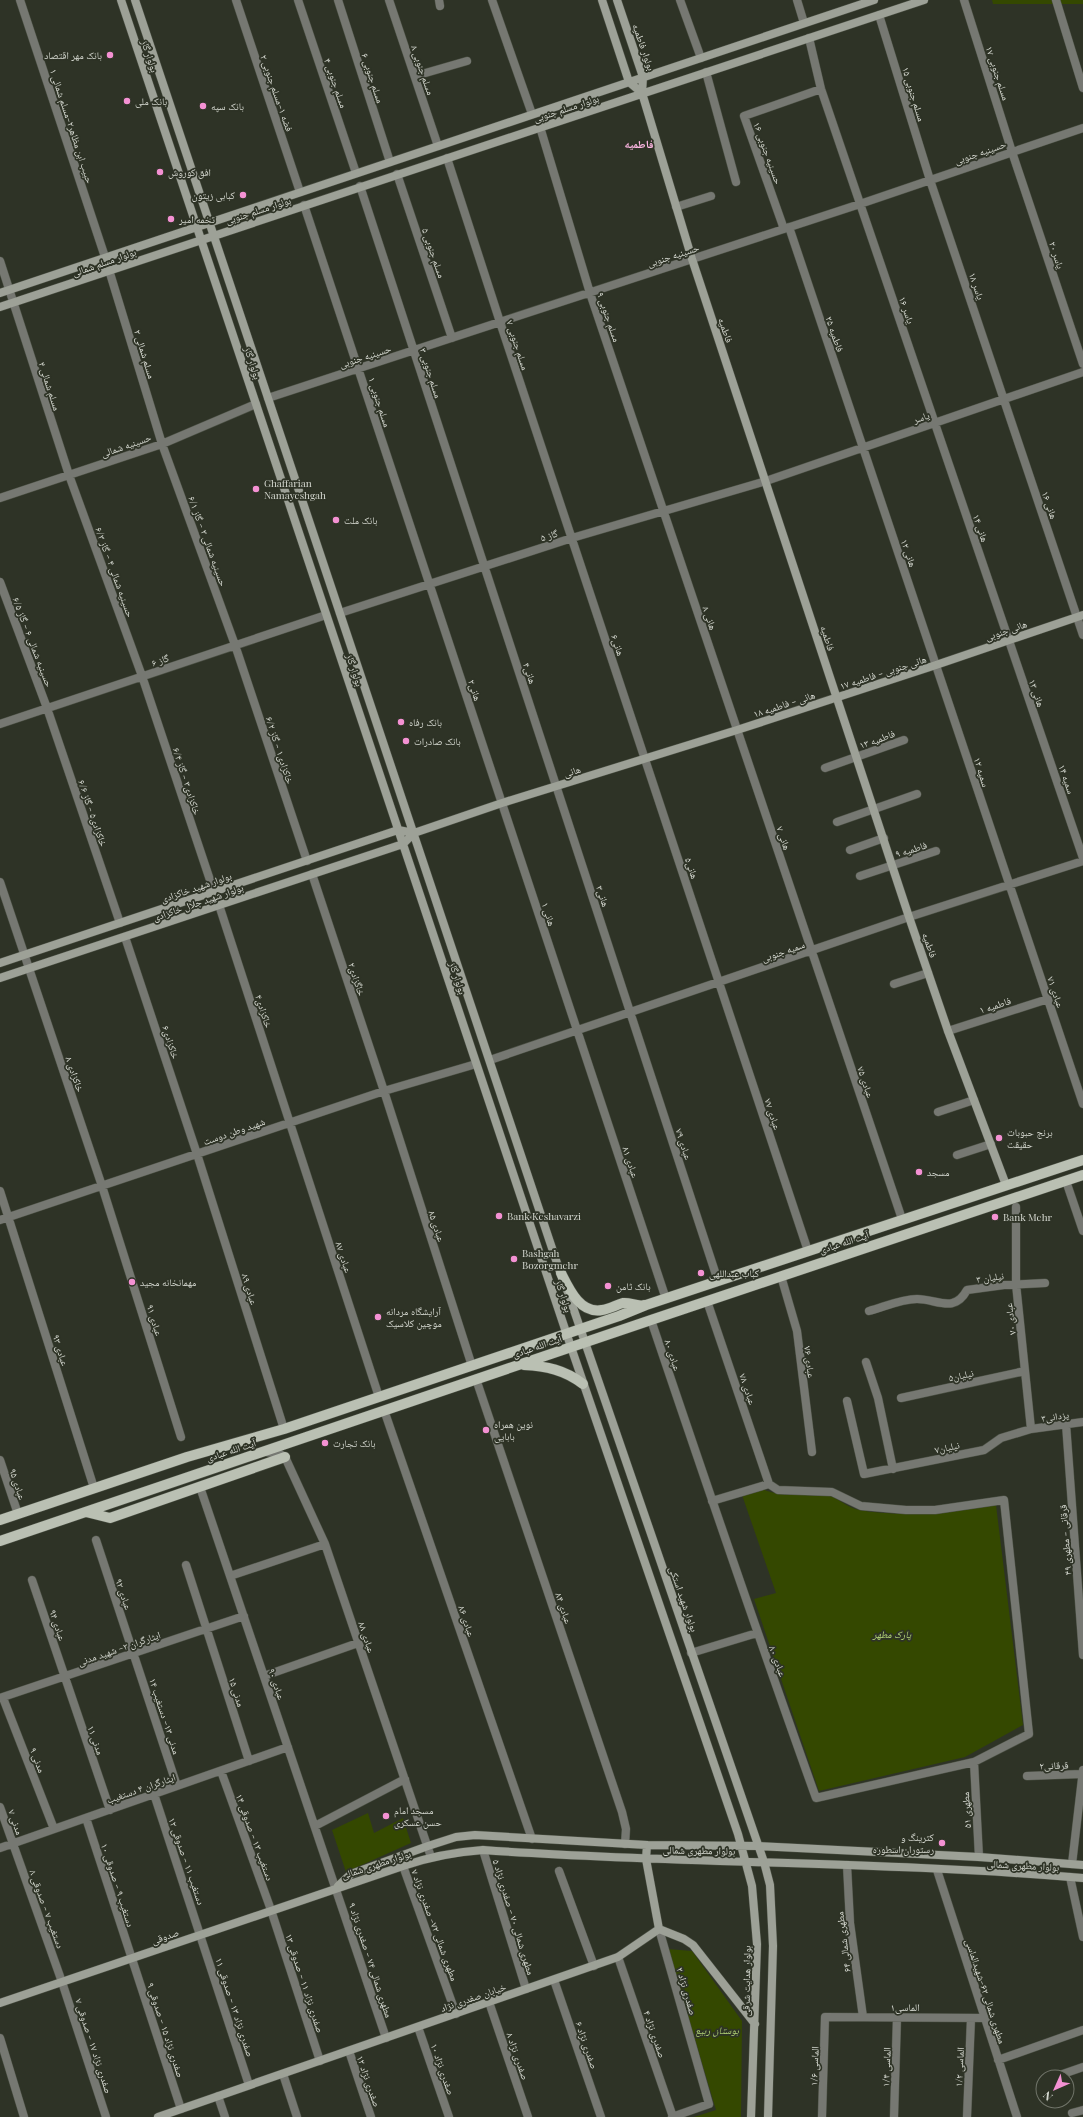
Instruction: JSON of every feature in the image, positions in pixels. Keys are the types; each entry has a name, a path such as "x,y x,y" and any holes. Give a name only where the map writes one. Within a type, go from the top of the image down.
{"main road":[{"name":"بولوار گاز","path":"121,0 571,1347"},
{"name":"بولوار گاز","path":"135,0 585,1342"},
{"path":"602,0 630,82 642,93"},
{"name":"بولوار فاطمیه","path":"617,0 644,77 642,93"},
{"name":"بولوار مسلم جنوبی","path":"209,222 874,0"},
{"name":"بولوار مسلم جنوبی","path":"214,235 924,0"},
{"name":"فاطمیه","path":"642,93 692,259 909,917 948,1031 1006,1185"},
{"path":"438,146 447,158"},
{"name":"بولوار مسلم شمالی","path":"0,292 209,222"},
{"name":"بولوار مسلم شمالی","path":"0,307 214,235"},
{"name":"هانی جنوبی","path":"936,665 1080,616"},
{"name":"هانی جنوبی - فاطمیه ۱۷","path":"837,697 936,665"},
{"name":"هانی - فاطمیه ۱۸","path":"737,730 837,697"},
{"name":"هانی","path":"414,833 502,802 737,730"},
{"path":"398,830 414,833"},
{"name":"بولوار شهید خاکزادی","path":"0,963 398,830"},
{"path":"403,844 414,833"},
{"name":"بولوار شهید جلال خاکزادی","path":"0,978 403,844"},
{"name":"آیت الله عبادی","path":"0,1520 187,1457 284,1429 581,1329 718,1280 1083,1160"},
{"name":"آیت الله عبادی","path":"0,1541 266,1452 384,1410 585,1342 1083,1175"},
{"path":"561,1273 577,1300 587,1308 595,1311 624,1303 640,1306 646,1305"},
{"name":"بولوار شهید استکی","path":"585,1342 764,1862"},
{"path":"571,1347 741,1846"},
{"path":"518,1365 538,1366 559,1370 573,1376 583,1384"},
{"path":"187,1457 194,1475"},
{"path":"237,1474 248,1457"},
{"path":"86,1512 110,1518 285,1457"},
{"name":"بولوار مطهری شمالی","path":"336,1888 351,1874 456,1837 475,1835 647,1845 759,1846 978,1857 1083,1865"},
{"path":"647,1845 646,1859 659,1930 684,1939 693,1945 755,2024"},
{"name":"بولوار هدایت شرقی","path":"741,1846 752,1886 757,1944 751,2117"},
{"name":"بولوار مطهری شمالی","path":"336,1888 431,1857 483,1850 646,1859 745,1860 1083,1878"},
{"path":"764,1862 770,1885 773,1946 768,2117"},
{"name":"صدوقی","path":"0,2003 336,1888"},
{"name":"خیابان صفدری نژاد","path":"158,2117 594,1966 618,1957 659,1930"}],"street":[{"name":"حبیب ابن مظاهر۲-مسلم شمالی ۱","path":"20,0 105,257"},
{"name":"فضه ۱-مسلم جنوبی ۲","path":"236,0 300,192"},
{"name":"مسلم جنوبی ۴","path":"298,0 356,173"},
{"name":"مسلم جنوبی ۶","path":"338,0 390,162"},
{"name":"مسلم جنوبی ۸","path":"389,0 438,146"},
{"path":"492,0 532,114"},
{"path":"680,0 701,58"},
{"path":"797,0 804,23"},
{"name":"مسلم جنوبی ۱۷","path":"964,0 1012,152"},
{"path":"1056,0 1083,88"},
{"name":"مسلم جنوبی ۱۵","path":"879,15 930,180"},
{"path":"809,38 821,89 860,204"},
{"path":"415,76 467,61"},
{"path":"706,72 736,182"},
{"name":"حسینیه جنوبی ۱۶","path":"787,228 744,116 821,89"},
{"name":"مسلم جنوبی ۹","path":"540,127 590,292 664,512"},
{"name":"حسینیه جنوبی","path":"268,398 860,204 1083,128"},
{"name":"یاسر ۲۰","path":"1012,152 1083,364"},
{"name":"مسلم جنوبی ۷","path":"447,158 572,538"},
{"name":"مسلم جنوبی ۵","path":"396,174 452,338"},
{"name":"یاسر ۱۸","path":"930,180 1004,399"},
{"name":"مسلم جنوبی ۳","path":"360,186 484,566"},
{"path":"676,207 711,196"},
{"name":"یاسر ۱۶","path":"860,204 935,423"},
{"name":"۱ مسلم جنوبی","path":"304,205 430,583"},
{"name":"فاطمیه ۲۵","path":"787,228 863,448"},
{"name":"مسلم شمالی ۴","path":"0,261 69,475"},
{"name":"مسلم شمالی ۲","path":"109,270 162,444"},
{"name":"یاسر","path":"766,481 1083,372"},
{"name":"هانی ۱۶","path":"1004,399 1080,616 1083,635"},
{"name":"حسینیه شمالی","path":"0,498 162,444 256,404"},
{"name":"هانی ۱۴","path":"935,423 1009,640"},
{"name":"حسینیه شمالی ۲ - گاز ۶/۱","path":"162,444 235,645"},
{"name":"هانی ۱۲","path":"863,448 936,665"},
{"name":"حسینیه شمالی ۴ - گاز ۶/۳","path":"69,475 142,676"},
{"name":"گاز ۵","path":"340,612 572,538 766,481"},
{"name":"هانی ۸","path":"664,512 737,730"},
{"name":"هانی۶","path":"572,538 645,758"},
{"name":"هانی۴","path":"484,566 556,786"},
{"name":"حسینیه شمالی ۶ - گاز ۶/۵","path":"0,582 47,708"},
{"name":"هانی۲","path":"430,583 502,802"},
{"name":"گاز ۶","path":"0,724 326,615"},
{"name":"هانی ۱۳","path":"1009,640 1047,751"},
{"name":"خاکزادی۱ - گاز ۶/۲","path":"235,645 307,861"},
{"name":"سمیه ۱۲","path":"936,665 1010,886"},
{"name":"خاکزادی۳ - گاز ۶/۴","path":"142,676 214,892"},
{"name":"خاکزادی۵ - گاز ۶/۶","path":"47,708 120,923"},
{"name":"هانی ۷","path":"737,730 812,951"},
{"name":"فاطمیه ۱۳","path":"825,768 904,740"},
{"name":"سمیه ۱۴","path":"1047,751 1083,859"},
{"name":"هانی۵","path":"645,758 719,983"},
{"name":"هانی۳","path":"556,786 631,1013"},
{"path":"837,822 917,794"},
{"name":"هانی ۱","path":"502,802 578,1031"},
{"path":"850,850 884,838"},
{"name":"فاطمیه ۹","path":"860,876 936,851"},
{"name":"سمیه جنوبی","path":"490,1060 909,917 1010,886 1083,859"},
{"name":"خاگزادی۲","path":"312,874 384,1091"},
{"name":"خاکزادی ۸","path":"0,882 102,1186"},
{"name":"عبادی ۷۱","path":"1010,886 1083,1104"},
{"name":"خاکزادی۴","path":"219,905 291,1122"},
{"name":"خاکزادی۶","path":"125,937 197,1154"},
{"name":"عبادی ۷۵","path":"812,951 902,1219"},
{"path":"894,984 928,973"},
{"name":"عبادی ۷۷","path":"719,983 808,1251"},
{"name":"فاطمیه ۱","path":"948,1031 1048,999"},
{"name":"عبادی ۷۹","path":"631,1013 718,1280"},
{"name":"عبادی ۸۱","path":"578,1031 666,1299"},
{"name":"شهید وطن دوست","path":"0,1220 384,1091 476,1064"},
{"name":"عبادی ۸۵","path":"384,1091 472,1366"},
{"path":"938,1112 974,1100"},
{"name":"عبادی ۸۷","path":"291,1122 379,1397"},
{"path":"957,1155 991,1144"},
{"name":"عبادی ۸۹","path":"197,1154 284,1429"},
{"path":"1066,1181 1083,1231"},
{"name":"عبادی ۹۱","path":"102,1186 181,1437"},
{"name":"عبادی ۹۳","path":"0,1191 94,1488"},
{"name":"عبادی ۷۰","path":"1016,1207 1016,1284 1030,1429"},
{"name":"عبادی ۷۶","path":"781,1276 797,1331 812,1452"},
{"name":"نیلیان ۳","path":"869,1311 918,1299 952,1304 963,1299 967,1290 1016,1284 1045,1283"},
{"name":"عبادی ۷۸","path":"707,1301 769,1484"},
{"name":"عبادی ۸۰","path":"651,1320 757,1633 816,1798 974,1762 1029,1734 1004,1500 935,1510 906,1510 862,1506 832,1492 778,1490 769,1484"},
{"path":"866,1362 878,1398 893,1468"},
{"name":"نیلیان۵","path":"901,1398 1025,1371"},
{"name":"عبادی ۸۴","path":"476,1379 622,1812 626,1829 625,1844"},
{"name":"نیلیان۷","path":"847,1401 864,1474 984,1450 1001,1438 1030,1429"},
{"name":"عبادی ۸۶","path":"384,1410 532,1839"},
{"name":"یزدانی۳","path":"1030,1429 1083,1422"},
{"name":"قرقانی - مطهری ۴۹","path":"1066,1424 1080,1574 1083,1655"},
{"path":"266,1452 285,1457"},
{"name":"عبادی ۸۸","path":"285,1457 325,1544 431,1857"},
{"name":"عبادی ۹۵","path":"0,1460 18,1514"},
{"path":"712,1500 769,1484"},
{"name":"عبادی ۹۰","path":"200,1487 336,1888"},
{"name":"عبادی ۹۲","path":"96,1540 133,1653"},
{"path":"230,1576 325,1544"},
{"name":"مدنی ۱۵","path":"186,1565 249,1761"},
{"name":"عبادی ۹۴","path":"32,1580 64,1677"},
{"name":"ایثارگران ۲- شهید مدنی","path":"1,1698 244,1616"},
{"path":"692,1653 757,1633"},
{"path":"264,1676 358,1643"},
{"name":"مدنی ۱۳- دستغیب ۱۴","path":"133,1653 178,1786"},
{"name":"مدنی ۱۱","path":"64,1677 110,1810"},
{"name":"مدنی ۹","path":"1,1698 54,1829"},
{"name":"ایثارگران ۴ دستغیب","path":"0,1848 288,1747"},
{"name":"مطهری ۵۱","path":"974,1762 978,1857"},
{"name":"دستغیب ۱۳ - صدوقی ۱۴","path":"221,1771 271,1910"},
{"name":"قرقانی۲","path":"1027,1776 1082,1777"},
{"path":"1072,1864 1082,1777"},
{"path":"315,1826 405,1779"},
{"name":"دستغیب ۱۱ - صدوقی ۱۲","path":"154,1794 201,1934"},
{"name":"مدنی ۷","path":"0,1807 13,1844"},
{"name":"دستغیب ۹ - صدوقی ۱۰","path":"86,1818 131,1958"},
{"name":"دستغیب ۷ - صدوقی ۸","path":"13,1844 62,1982"},
{"name":"مطهری شمالی ۷۰ - صفدری نژاد ۵","path":"483,1850 526,1989"},
{"name":"مطهری شمالی ۶۴","path":"847,1865 850,1923 863,2017"},
{"name":"مطهری شمالی ۷۲- صفدری نژاد ۷","path":"403,1866 456,2014"},
{"name":"مطهری شمالی ۶۲-شهیدالماسی","path":"937,1870 1017,2117"},
{"path":"559,1871 594,1966"},
{"path":"1070,1877 1083,1936"},
{"name":"مطهری شمالی ۷۴ - صفدری نژاد ۹","path":"336,1888 386,2038"},
{"name":"صفدری نژاد ۱۱ - صدوقی ۱۳","path":"271,1910 320,2061"},
{"name":"صفدری نژاد ۲","path":"659,1930 709,2104 673,2117"},
{"name":"صفدری نژاد ۱۳ - صدوقی ۱۱","path":"201,1934 249,2085"},
{"name":"صفدری نژاد ۴","path":"618,1957 673,2117"},
{"name":"صفدری نژاد ۱۵ - صدوقی ۹","path":"131,1958 181,2109"},
{"name":"صفدری نژاد ۶","path":"554,1980 601,2117"},
{"name":"صفدری نژاد ۱۷ - صدوقی ۷","path":"62,1982 106,2117"},
{"name":"صفدری نژاد ۸","path":"489,2002 528,2117"},
{"name":"الماسی۱","path":"825,2016 984,2018"},
{"name":"الماسی ۱/۶","path":"822,2117 825,2016"},
{"name":"الماسی ۱/۴","path":"894,2117 897,2017"},
{"name":"الماسی ۱/۲","path":"967,2117 971,2018"},
{"name":"صفدری نژاد ۱۰","path":"418,2027 449,2117"},
{"path":"998,2060 1083,2030"},
{"path":"0,2038 24,2117"},
{"name":"صفدری نژاد ۱۲","path":"349,2051 371,2117"},
{"path":"283,2074 297,2117"},
{"path":"218,2096 225,2117"},
{"path":"1072,2113 1083,2110"}],"green space":[{"path":"992,0 1083,0 1083,4 993,4"},
{"name":"پارک مطهر","path":"762,1489 770,1492 786,1494 825,1495 834,1497 855,1509 876,1512 910,1514 996,1505 1023,1725 965,1757 819,1791 754,1599 776,1593 742,1495"},
{"path":"368,1813 374,1833 403,1818 411,1843 346,1872 332,1830"},
{"name":"بوستان ربیع","path":"668,1949 692,1951 742,2021 741,2117 694,2117 716,2110"}],"place":[{"name":"بانک مهر اقتصاد","path":"110,55"},
{"name":"بانک ملی","path":"127,101"},
{"name":"بانک سپه","path":"203,106"},
{"name":"افق کوروش","path":"160,172"},
{"name":"کبابی زیتون","path":"243,195"},
{"name":"تخمه امیر","path":"171,219"},
{"name":"Ghaffarian Namayeshgah","path":"256,489"},
{"name":"بانک ملت","path":"336,520"},
{"name":"بانک رفاه","path":"401,722"},
{"name":"بانک صادرات","path":"406,741"},
{"name":"برنج حبوبات حقیقت","path":"999,1138"},
{"name":"مسجد","path":"919,1172"},
{"name":"Bank Keshavarzi","path":"499,1216"},
{"name":"Bank Mehr","path":"995,1217"},
{"name":"Bashgah Bozorgmehr","path":"514,1259"},
{"name":"کباب عبداللهی","path":"701,1273"},
{"name":"مهمانخانه مجید","path":"132,1282"},
{"name":"بانک ثامن","path":"608,1286"},
{"name":"آرایشگاه مردانه موچین کلاسیک","path":"378,1317"},
{"name":"نوین همراه بابایی","path":"486,1430"},
{"name":"بانک تجارت","path":"325,1443"},
{"name":"مسجد امام حسن عسکری","path":"386,1816"},
{"name":"کترینگ و رستوران اسطوره","path":"942,1843"}],"district":[{"name":"فاطمیه","path":"639,144"}]}
